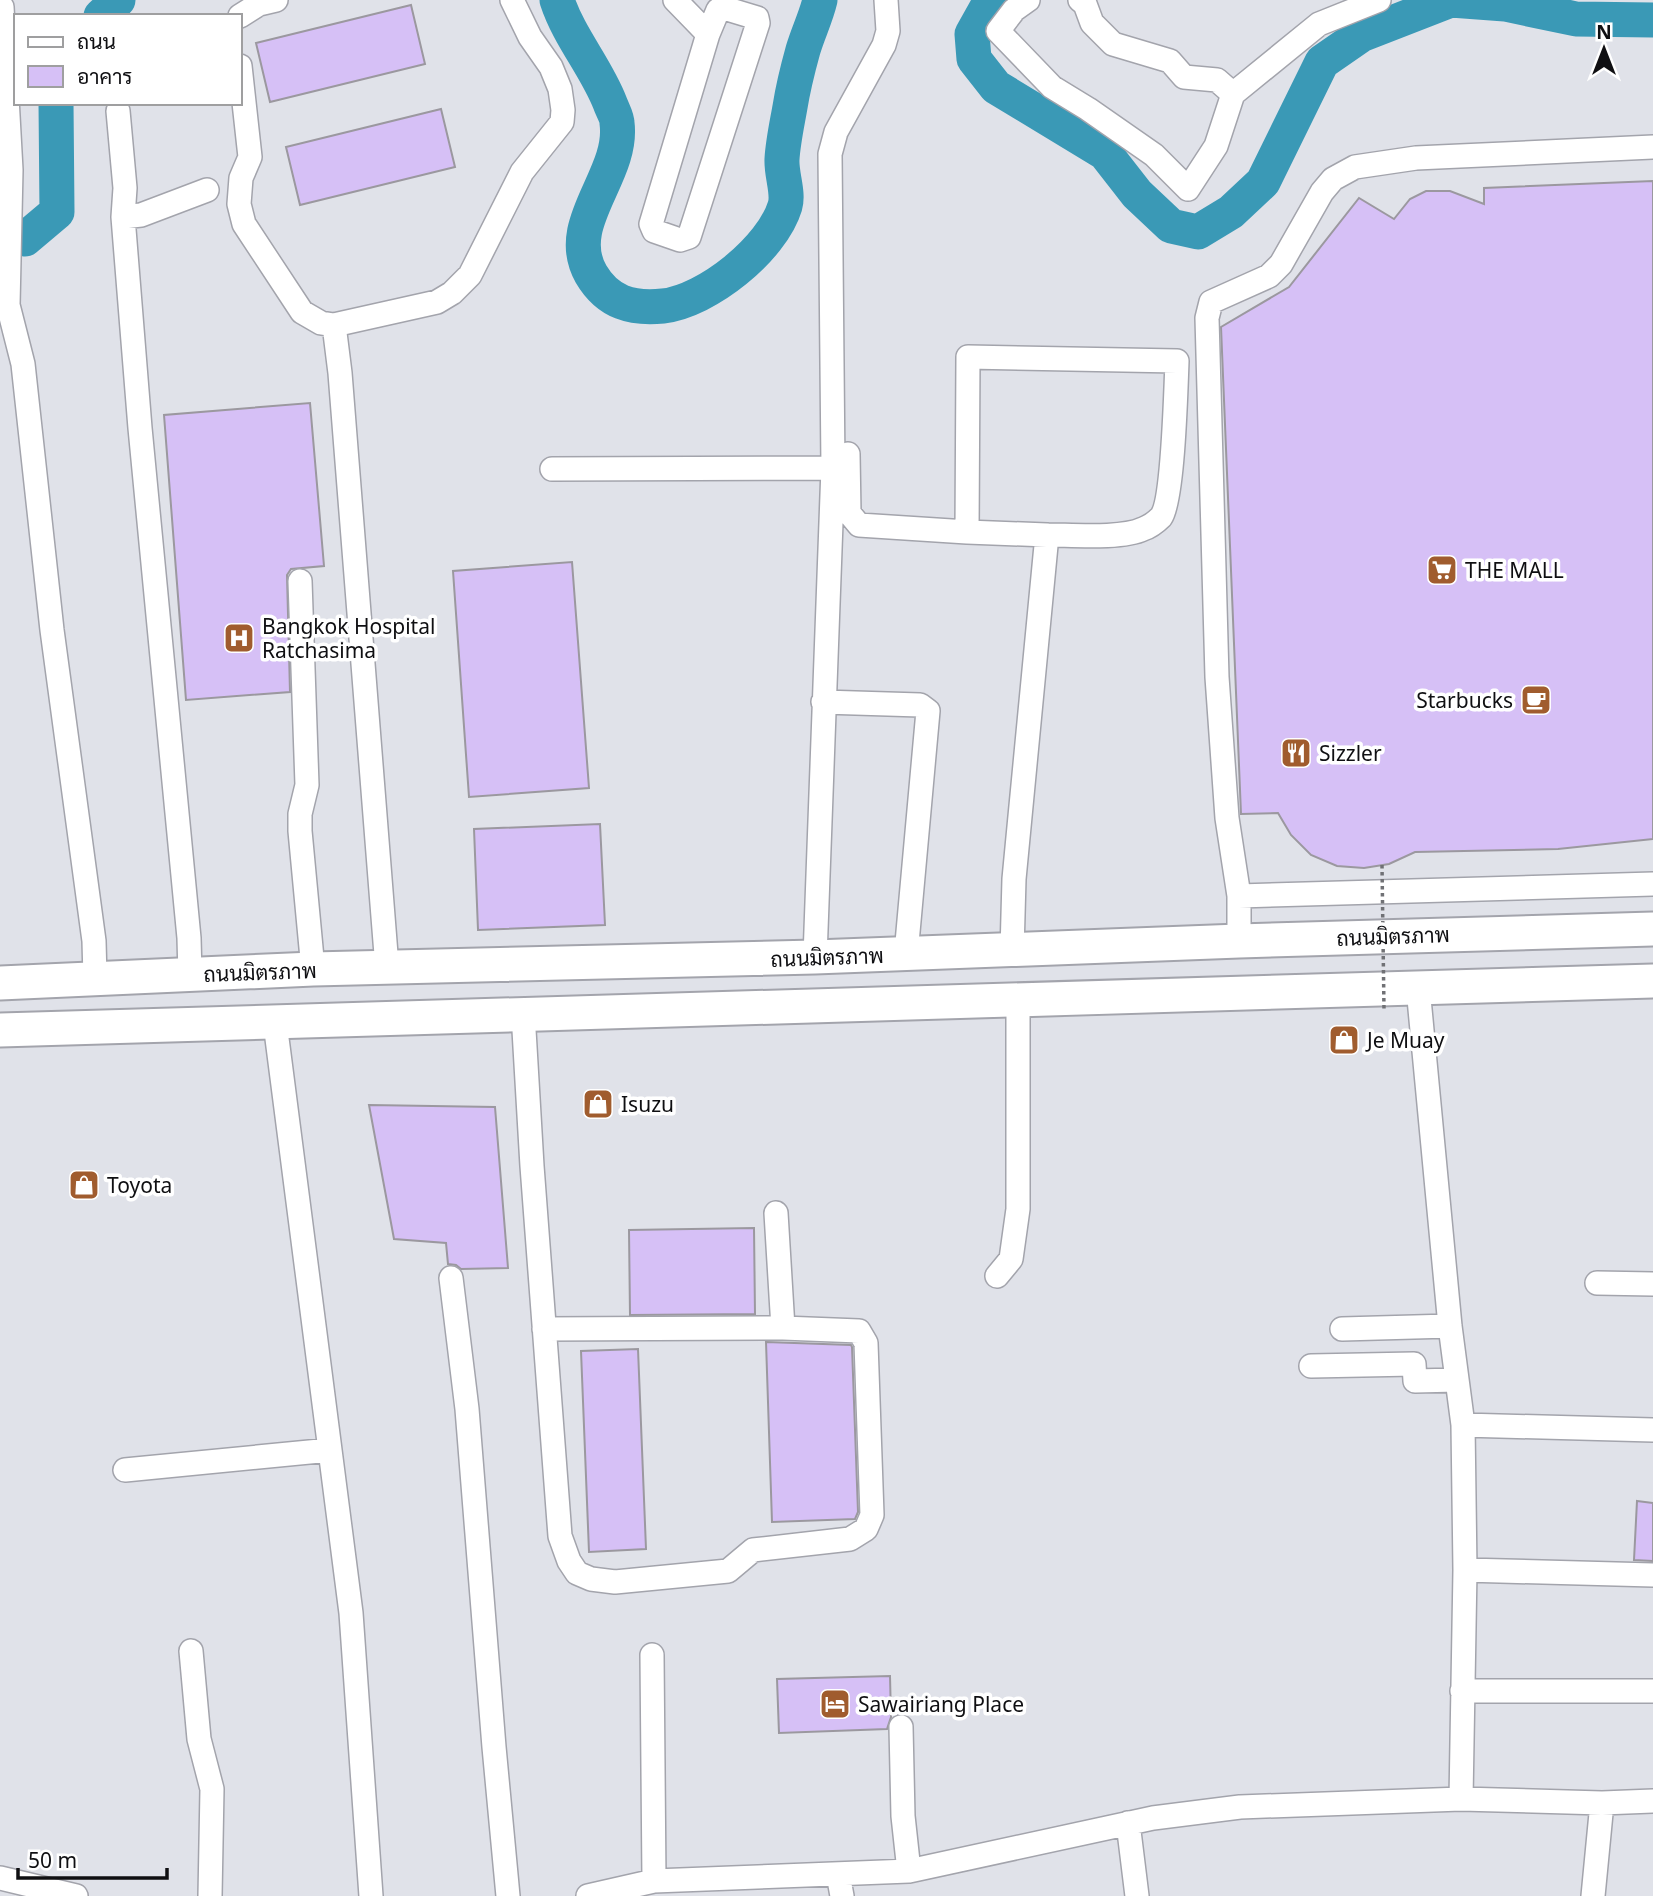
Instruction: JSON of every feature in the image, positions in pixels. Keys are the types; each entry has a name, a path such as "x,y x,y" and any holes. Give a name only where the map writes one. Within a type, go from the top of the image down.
{"highway":[{"name":"ถนนมิตรภาพ","path":"0,983 387,967 815,957 1653,929"},
{"path":"274,971 275,1023"},
{"path":"0,1030 1653,981"}],"street":[{"path":"242,15 259,4 276,0"},
{"path":"242,84 250,157 241,178 239,204 244,224 302,312 321,323 334,325 436,302 452,293 470,275 522,172 562,122 560,89 551,67 530,37 512,0"},
{"path":"675,0 708,34"},
{"path":"815,957 823,702 840,461 830,154 836,132 884,44 888,31 886,0"},
{"path":"1028,0 1014,10 998,31 1052,87 1088,108 1154,155 1188,189 1216,146 1233,94 1319,24 1379,0"},
{"path":"1080,0 1092,23 1113,44 1170,61 1184,77 1217,80 1233,94"},
{"path":"2,7 11,170 8,305 23,364 52,630 94,941 95,978"},
{"path":"724,8 757,19 758,23 689,236 680,240 654,231 651,224 708,34 718,10 724,8"},
{"path":"118,111 125,188 123,217 140,428 189,938 190,975"},
{"path":"1239,941 1239,895 1227,818 1217,677 1207,318 1211,302 1269,276 1281,264 1322,192 1333,179 1355,167 1416,158 1653,147"},
{"path":"123,217 141,215 207,190"},
{"path":"334,325 387,967"},
{"path":"840,461 849,513 859,526 967,532 1047,535 1131,534 1146,528 1162,516 1166,501 1177,361 968,357 967,532"},
{"path":"552,469 840,461"},
{"path":"1012,951 1014,879 1047,535"},
{"path":"300,581 307,785 300,814 300,831 313,970"},
{"path":"823,702 920,705 928,712 906,954"},
{"path":"1239,895 1653,884"},
{"path":"1418,988 1450,1326 1463,1425 1465,1570 1461,1799"},
{"path":"997,1276 1011,1259 1018,1209 1018,999"},
{"path":"523,1013 544,1329 560,1536 569,1561 577,1573 591,1579 615,1582 728,1571 753,1550 850,1539 866,1528 872,1515 866,1343 859,1331 783,1328 544,1329"},
{"path":"275,1023 351,1613 371,1896"},
{"path":"776,1213 783,1328"},
{"path":"451,1278 467,1409 508,1896"},
{"path":"1597,1283 1653,1284"},
{"path":"1342,1329 1450,1326"},
{"path":"1311,1366 1415,1364 1415,1381 1457,1380"},
{"path":"1463,1425 1653,1430"},
{"path":"125,1471 330,1450"},
{"path":"1465,1570 1653,1576"},
{"path":"191,1651 198,1731 212,1789 210,1896"},
{"path":"652,1654 654,1881"},
{"path":"1462,1691 1653,1691"},
{"path":"901,1727 903,1816 909,1871"},
{"path":"587,1896 654,1881 840,1885 1128,1823 1240,1807 1461,1799 1602,1803 1653,1801"},
{"path":"1593,1896 1602,1803"},
{"path":"1128,1823 1137,1896"},
{"path":"0,1878 76,1896"}],"path":[{"path":"1382,865 1384,1010"}],"building":[{"path":"411,5 425,64 270,102 256,43"},
{"path":"441,109 455,167 300,205 286,147"},
{"name":"THE MALL","path":"1653,181 1653,839 1558,849 1415,852 1389,864 1364,868 1337,866 1311,855 1291,835 1278,813 1241,814 1221,327 1289,287 1359,198 1394,219 1410,199 1426,191 1450,191 1484,204 1484,188"},
{"name":"Bangkok Hospital Ratchasima","path":"310,403 324,566 291,569 287,575 290,692 186,700 164,415"},
{"path":"572,562 589,788 469,797 453,571"},
{"path":"600,824 605,925 478,930 474,829"},
{"path":"369,1105 495,1107 508,1268 461,1269 448,1264 446,1243 394,1239"},
{"path":"754,1228 755,1314 630,1315 629,1230"},
{"path":"766,1342 851,1345 858,1512 855,1519 772,1522"},
{"path":"638,1349 646,1549 589,1552 581,1351"},
{"path":"1637,1501 1653,1503 1653,1561 1634,1560"},
{"name":"Sawairiang Place","path":"890,1676 891,1717 887,1729 779,1733 777,1679"}],"waterway":[{"path":"103,14 118,0"},
{"path":"557,0 568,27 604,90 617,121 617,143 612,162 588,218 584,255 591,274 605,292 631,305 652,307 680,302 718,284 752,255 778,222 786,201 782,159 791,100 803,50 820,0"},
{"path":"1001,0 986,9 972,34 974,59 996,87 1105,153 1137,194 1171,226 1198,232 1231,212 1263,182 1322,62 1361,35 1451,0 1505,4 1576,19 1653,20"},
{"path":"25,239 57,212 56,105"}],"place":[{"name":"THE MALL","path":"1442,570"},
{"name":"Bangkok Hospital Ratchasima","path":"239,638"},
{"name":"Starbucks","path":"1536,700"},
{"name":"Sizzler","path":"1296,753"},
{"name":"Je Muay","path":"1344,1040"},
{"name":"Isuzu","path":"598,1104"},
{"name":"Toyota","path":"84,1185"},
{"name":"Sawairiang Place","path":"835,1704"}]}
